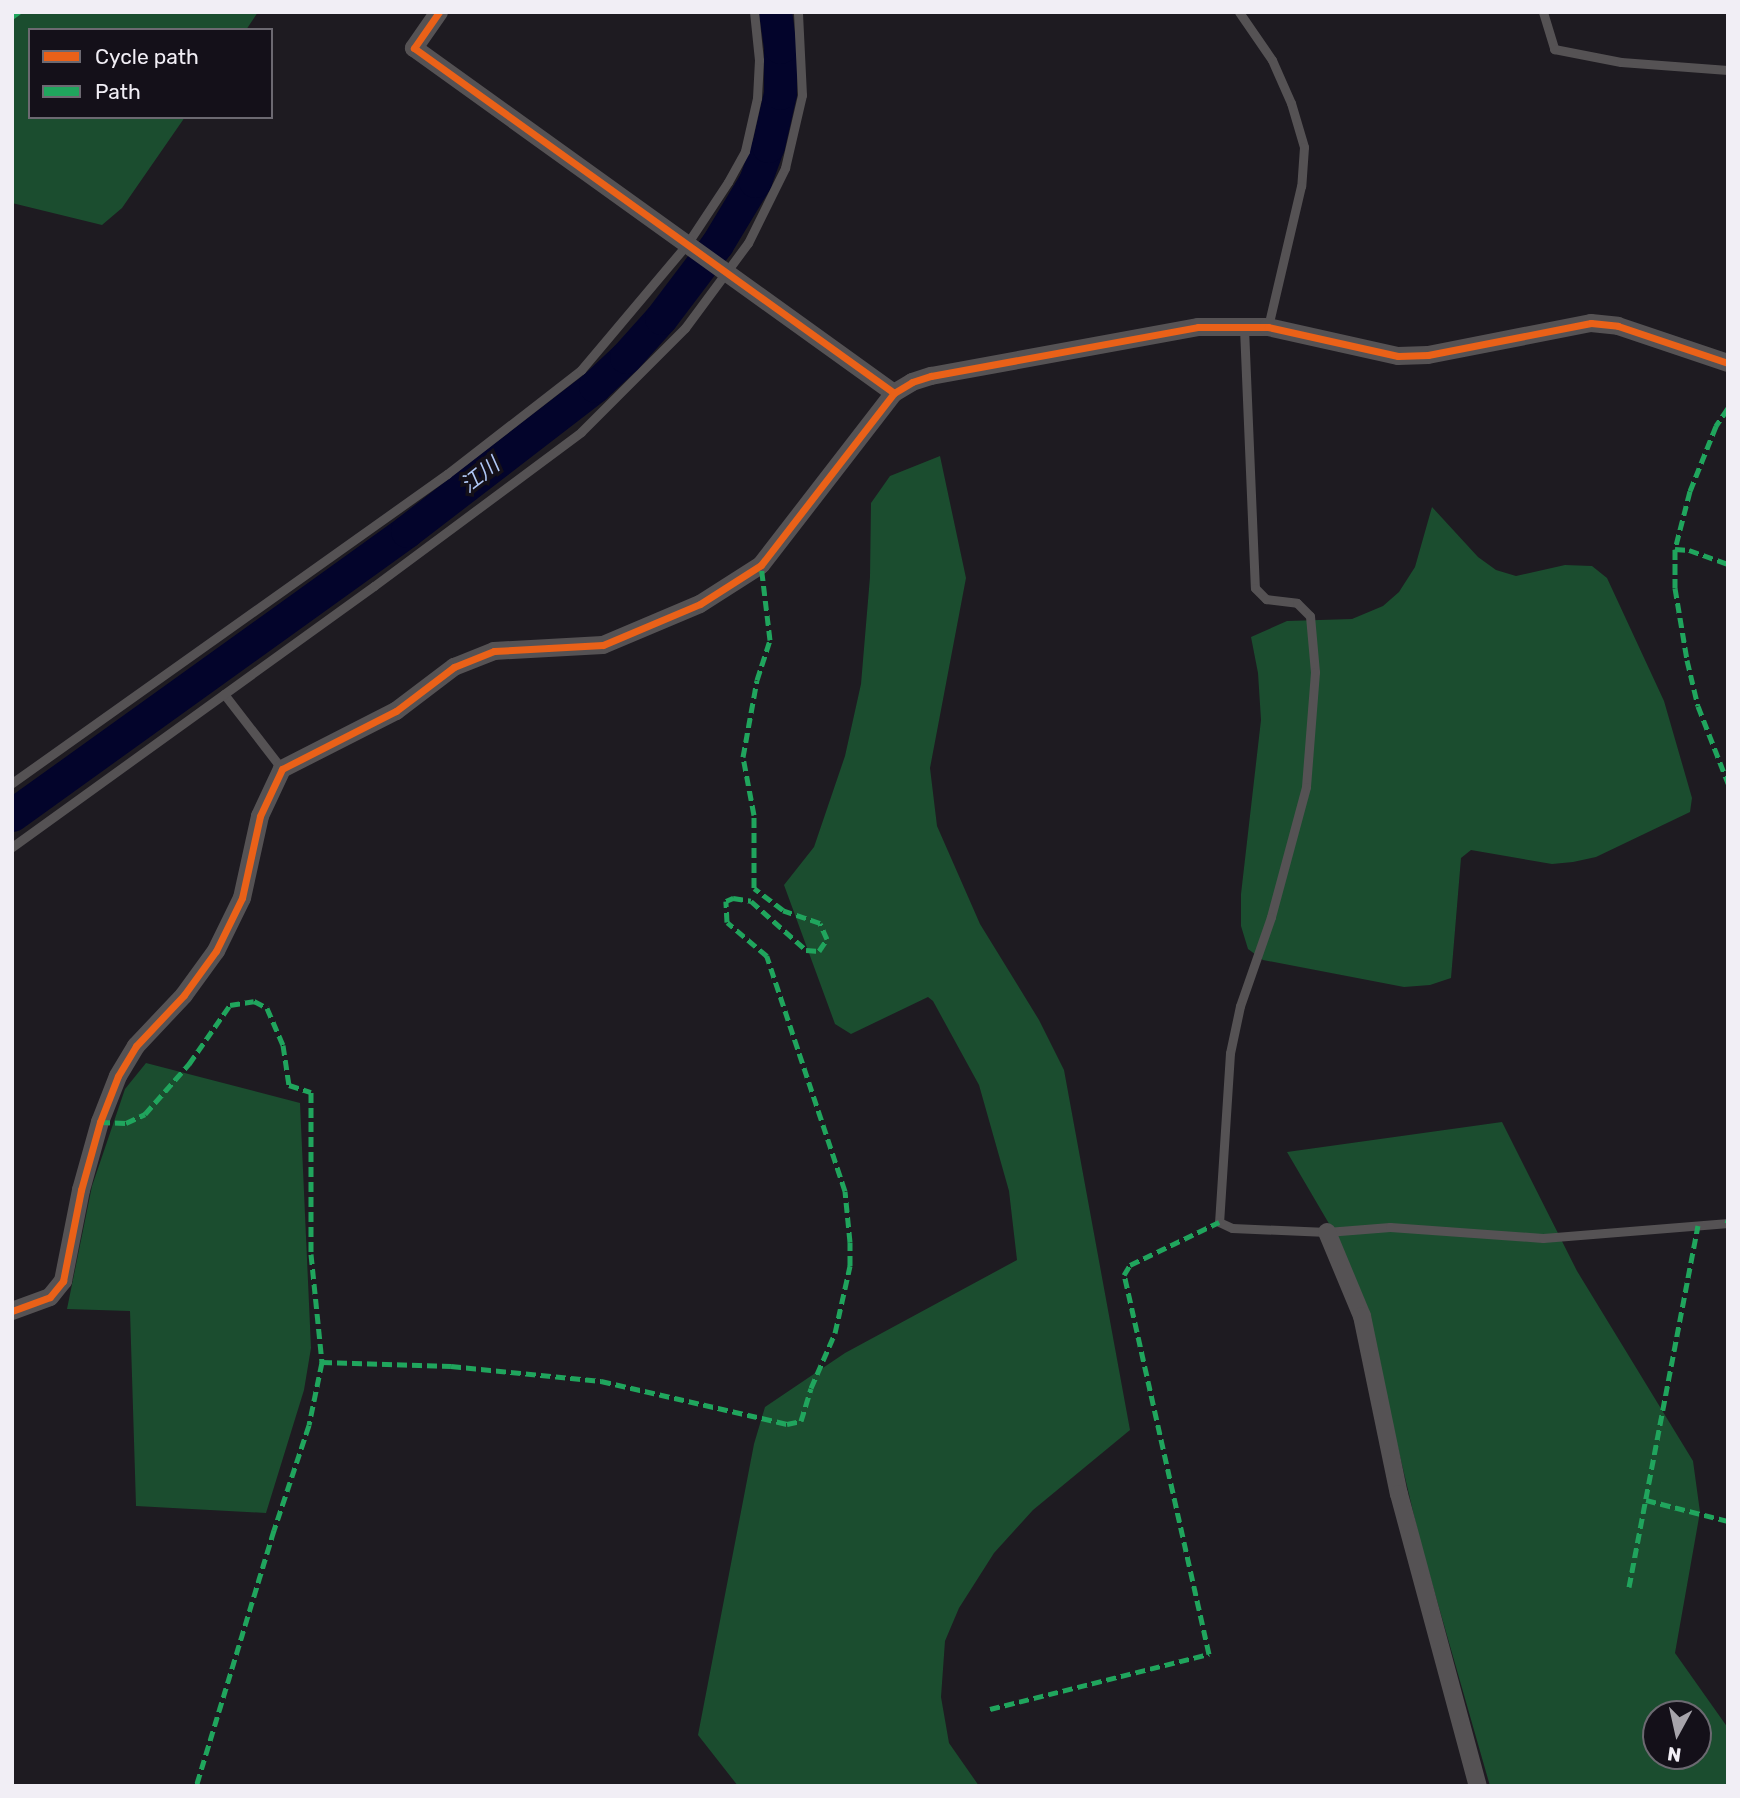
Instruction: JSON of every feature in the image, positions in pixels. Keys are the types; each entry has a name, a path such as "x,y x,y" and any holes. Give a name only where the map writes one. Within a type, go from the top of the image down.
{"street":[{"path":"439,12 414,48 894,393"},
{"path":"12,1311 50,1297 63,1281 81,1190 100,1122 118,1076 136,1046 184,995 216,951 242,898 260,816 282,769 396,711 454,667 494,651 603,645 700,604 761,565 894,393 931,376 1198,327 1269,327 1398,356 1428,355 1591,323 1618,326 1728,363"},
{"path":"1327,1232 1362,1315 1399,1494 1478,1786"}],"lane":[{"path":"12,783 447,474 581,370 690,246 745,151 753,122 759,60 754,12"},
{"path":"12,847 581,432 685,328 725,272 771,199 785,168 796,131 802,85 799,12"},
{"path":"1239,12 1272,60 1292,103 1304,147 1301,186 1269,327"},
{"path":"1543,12 1554,49 1621,62 1728,70"},
{"path":"1244,328 1255,588 1266,599 1297,603 1310,616 1314,672 1306,787 1271,917 1240,1006 1230,1053 1220,1222 1232,1228 1327,1232 1390,1227 1543,1238 1728,1223"},
{"path":"224,694 282,769"}],"green space":[{"path":"12,12 258,12 247,28 28,28 28,119 184,119 122,208 102,225 12,203"},
{"path":"940,456 966,578 930,768 937,826 980,924 1039,1020 1064,1070 1130,1430 1033,1510 994,1553 959,1608 945,1641 941,1697 949,1743 979,1786 738,1786 698,1735 754,1444 765,1407 845,1353 1017,1260 1009,1191 979,1085 933,1001 928,997 851,1034 835,1024 784,885 814,847 845,756 861,684 870,577 871,503 890,476"},
{"path":"1432,507 1478,557 1496,570 1516,576 1565,565 1592,566 1607,578 1664,701 1692,798 1690,812 1596,857 1573,862 1552,864 1471,850 1461,858 1451,978 1430,985 1404,987 1263,960 1248,949 1241,926 1241,894 1261,720 1258,673 1251,637 1287,621 1352,619 1383,606 1399,592 1415,567"},
{"path":"146,1063 300,1103 311,1348 304,1390 266,1513 136,1506 130,1311 67,1309 92,1186 125,1089"},
{"path":"1502,1122 1577,1271 1693,1461 1700,1512 1675,1653 1708,1700 1642,1700 1642,1770 1712,1770 1712,1705 1728,1728 1728,1786 1490,1786 1420,1541 1366,1312 1338,1239 1287,1152"}],"waterway":[{"name":"江川","path":"12,815 407,531 595,386 626,357 661,318 717,244 755,181 768,146 780,93 780,47 775,12"}],"marked path":[{"path":"12,17 19,12"},
{"path":"1728,408 1716,426 1690,491 1675,549 1675,588 1687,660 1698,706 1728,783"},
{"path":"1675,549 1689,550 1728,564"},
{"path":"322,1362 451,1366 601,1381 787,1424 801,1421 811,1388 835,1333 850,1266 850,1242 845,1191 767,956 727,922 726,901 733,898 751,901 806,950 819,951 827,939 820,923 783,910 754,888 754,815 743,757 757,680 770,640 761,565"},
{"path":"100,1122 126,1123 145,1114 189,1064 230,1005 254,1001 267,1008 283,1045 289,1085 311,1092 311,1254 322,1362 309,1425 196,1786"},
{"path":"990,1709 1209,1654 1124,1275 1130,1265 1219,1222"},
{"path":"1629,1587 1698,1226"},
{"path":"1646,1500 1728,1521"}],"cycle path":[{"path":"439,12 414,48 894,393"},
{"path":"12,1311 50,1297 63,1281 81,1190 100,1122 118,1076 136,1046 184,995 216,951 242,898 260,816 282,769 396,711 454,667 494,651 603,645 700,604 761,565 894,393 912,382 931,376 1198,327 1268,327 1398,356 1428,355 1591,323 1618,326 1728,363"}]}
